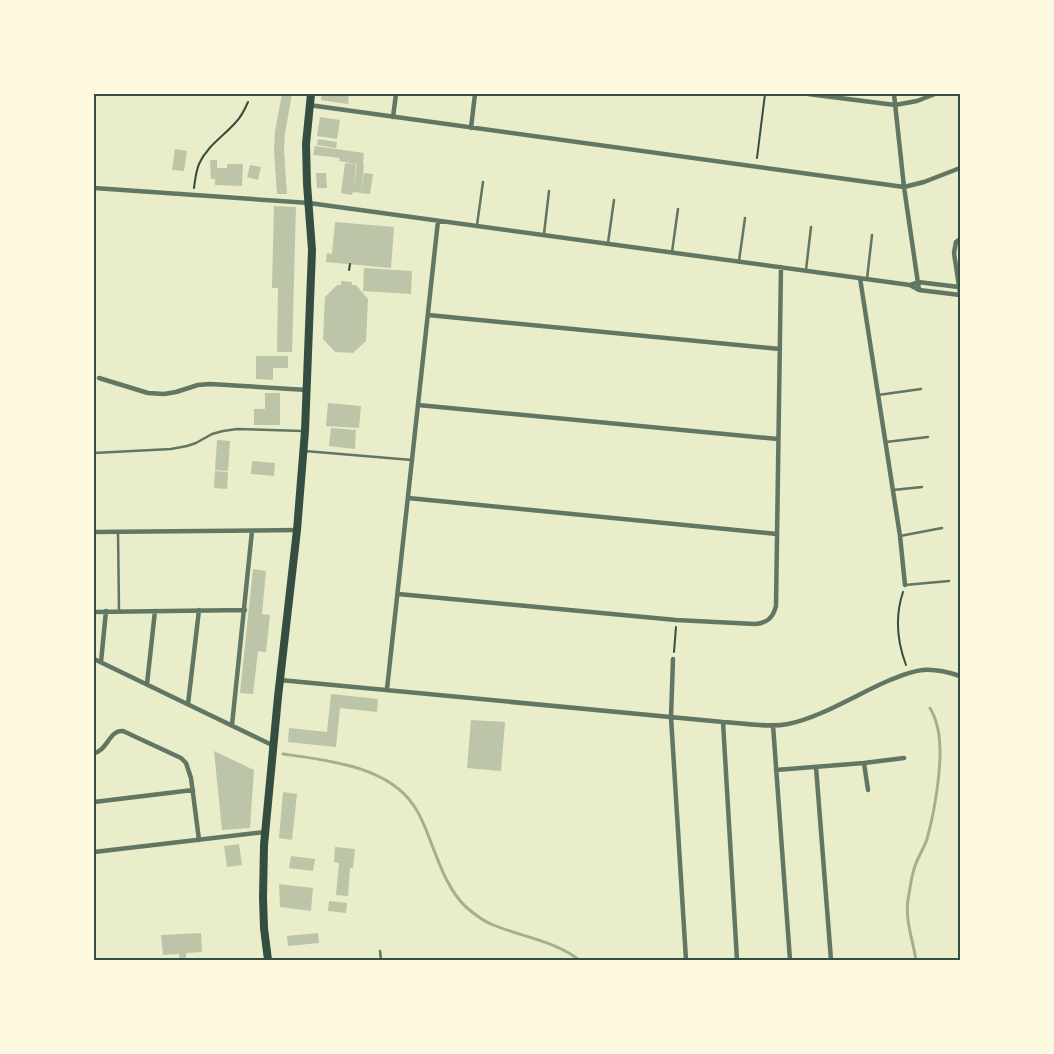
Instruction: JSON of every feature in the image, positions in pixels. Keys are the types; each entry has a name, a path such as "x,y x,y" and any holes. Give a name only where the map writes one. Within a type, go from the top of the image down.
{"main road":[{"path":"268,960 263,898 265,832 297,530 305,431 312,267 306,144 311,94"}],"street":[{"path":"393,117 396,94"},
{"path":"470,128 475,94"},
{"path":"808,94 895,105 917,101 935,94"},
{"path":"894,94 904,187 919,290"},
{"path":"309,105 904,187 924,182 960,168"},
{"path":"94,188 309,203 867,279 959,287"},
{"path":"387,690 438,221"},
{"path":"910,284 919,290 960,294 954,253 958,240"},
{"path":"398,594 676,620 755,624 769,620 776,606 781,267"},
{"path":"860,278 900,536 905,585"},
{"path":"428,315 780,349"},
{"path":"99,378 148,393 164,394 198,385 210,384 307,390"},
{"path":"418,405 778,439"},
{"path":"408,498 777,534"},
{"path":"94,532 297,530"},
{"path":"232,725 252,531"},
{"path":"188,704 199,610"},
{"path":"94,612 245,610"},
{"path":"101,662 106,611"},
{"path":"147,684 155,611"},
{"path":"94,658 274,746"},
{"path":"673,659 671,717 686,960"},
{"path":"280,680 722,722 772,725 787,724 808,718 909,672 934,670 960,676"},
{"path":"722,722 737,960"},
{"path":"772,725 790,960"},
{"path":"94,753 103,749 114,734 118,731 123,731 181,758 186,763 193,790 199,840"},
{"path":"776,770 904,758"},
{"path":"864,763 868,790"},
{"path":"816,767 831,960"},
{"path":"94,802 193,790"},
{"path":"94,852 265,832"}],"lane":[{"path":"477,226 483,182"},
{"path":"544,235 549,191"},
{"path":"608,244 614,200"},
{"path":"672,252 678,209"},
{"path":"739,261 745,218"},
{"path":"806,270 811,227"},
{"path":"867,279 872,235"},
{"path":"877,395 921,389"},
{"path":"94,453 171,449 188,446 212,434 237,429 305,431"},
{"path":"884,442 928,437"},
{"path":"304,451 412,460"},
{"path":"893,490 922,487"},
{"path":"900,536 942,528"},
{"path":"118,532 119,611"},
{"path":"905,585 950,581"},
{"path":"380,951 381,960"}],"path":[{"path":"756,167 765,94"},
{"path":"193,195 199,165 206,152 235,124 243,114 248,102"},
{"path":"349,270 350,264"},
{"path":"905,585 900,600 898,631 901,652 909,672"},
{"path":"673,659 676,620"}],"building":[{"path":"282,94 292,94 285,133 284,151 287,194 277,194 274,151 275,131"},
{"path":"322,94 349,94 348,104 321,100"},
{"path":"320,117 340,120 337,139 317,136"},
{"path":"318,139 337,142 336,148 317,145"},
{"path":"315,146 364,153 361,193 353,192 352,195 341,193 345,163 356,164 354,186 357,164 339,161 340,158 313,155"},
{"path":"175,149 187,151 184,171 172,170"},
{"path":"210,160 217,160 217,168 227,168 227,164 243,164 242,186 215,185 215,179 211,179"},
{"path":"250,165 261,167 258,180 247,177"},
{"path":"316,173 326,173 327,188 317,188"},
{"path":"364,173 373,174 370,194 361,193"},
{"path":"274,206 296,207 292,352 277,352 278,288 272,288"},
{"path":"335,222 394,227 391,268 326,262 327,253 332,254"},
{"path":"364,268 412,271 411,294 363,291"},
{"path":"341,281 352,282 352,285 356,285 368,299 366,341 353,353 335,352 323,339 325,297 337,285 341,285"},
{"path":"256,356 288,356 288,368 273,368 273,380 256,379"},
{"path":"265,393 280,393 280,425 254,425 254,409 265,409"},
{"path":"328,403 361,406 359,428 326,426"},
{"path":"331,428 356,430 355,449 329,446"},
{"path":"217,440 230,441 228,471 215,470"},
{"path":"252,461 275,463 274,476 251,474"},
{"path":"215,471 228,472 227,489 214,488"},
{"path":"253,569 266,571 262,614 270,615 266,652 258,651 253,694 240,693"},
{"path":"331,694 378,699 377,712 340,708 336,747 288,742 289,728 327,732"},
{"path":"471,720 505,722 501,771 467,768"},
{"path":"214,751 254,770 250,828 222,830"},
{"path":"283,792 297,794 292,840 279,838"},
{"path":"239,844 242,865 227,867 224,846"},
{"path":"335,847 355,849 353,868 350,868 348,896 336,895 339,863 334,862"},
{"path":"291,856 315,859 313,871 289,868"},
{"path":"279,884 313,888 311,911 280,907"},
{"path":"329,901 347,903 346,913 328,911"},
{"path":"201,933 202,952 186,953 186,960 179,960 179,954 163,955 161,935"},
{"path":"318,933 319,943 288,946 287,936"}],"waterway":[{"path":"916,960 908,923 907,908 914,870 930,827 940,764 939,734 930,708"},
{"path":"283,754 355,767 389,782 403,793 417,810 445,876 454,893 466,907 488,923 548,943 570,953 579,960"}]}
